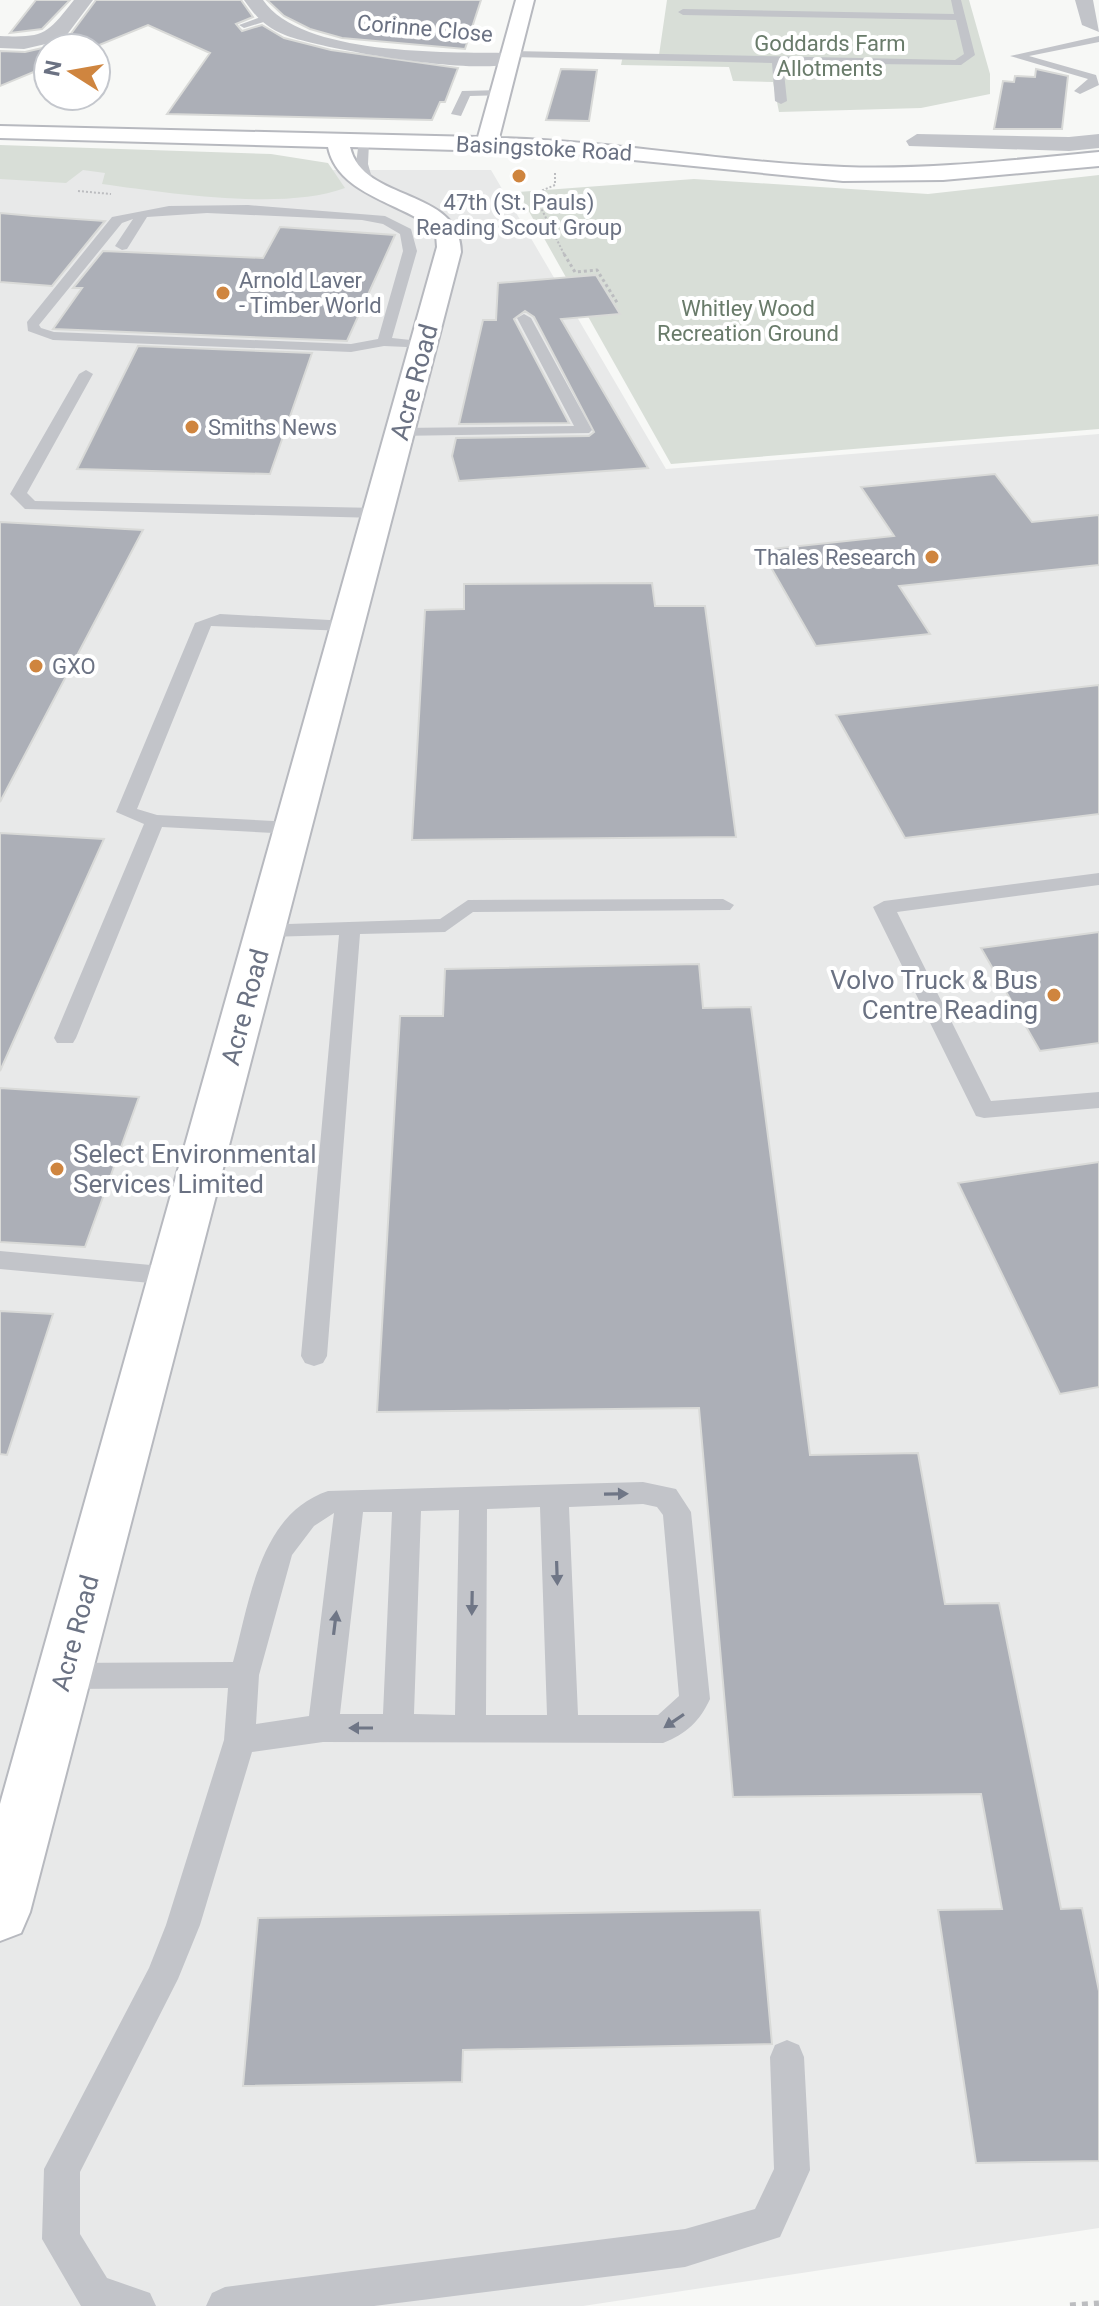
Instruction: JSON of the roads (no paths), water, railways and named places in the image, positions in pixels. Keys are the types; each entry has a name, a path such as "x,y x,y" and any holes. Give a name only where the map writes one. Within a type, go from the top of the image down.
{"street":[{"path":"0,42 24,43 56,36 84,0"},
{"path":"253,0 266,18"},
{"path":"487,143 525,0"},
{"path":"1084,0 1089,21 1099,26"},
{"name":"Corinne Close","path":"266,18 329,41 382,52 510,57"},
{"name":"Basingstoke Road","path":"0,132 338,143 487,143 625,151 843,174 943,173 1095,153"},
{"name":"Basingstoke Road","path":"917,141 1069,144 1095,153"},
{"path":"338,143 348,169 370,182 400,143"},
{"name":"Acre Road","path":"0,1912 10,1845 63,1676 400,433 404,344 449,252 448,233 432,215 378,190 370,182"}],"lane":[{"path":"510,57 957,63 970,55 956,0"},
{"path":"683,12 960,17"},
{"path":"244,25 266,18"},
{"path":"1080,91 1096,82 1092,77 1015,56 1099,39"},
{"path":"777,59 781,101"},
{"path":"457,114 466,93 502,93"},
{"path":"363,143 362,164 370,182"},
{"path":"171,210 313,211 389,221 406,232 410,251 404,344 351,348 53,336 35,331 32,325 117,220 171,210"},
{"path":"122,246 142,215"},
{"path":"400,433 584,430 524,318"},
{"path":"86,374 18,494 31,506 378,513"},
{"path":"293,828 155,821 126,812 204,623 220,619 347,626"},
{"path":"65,1038 155,821"},
{"path":"1099,879 884,907 984,1110 1099,1100"},
{"path":"266,930 445,925 468,906 723,905"},
{"path":"314,1356 350,927"},
{"path":"0,1260 172,1276"},
{"path":"137,2306 95,2293 61,2239 62,2169 161,1979 183,1925 240,1740 244,1675 279,1550 304,1518 328,1502 643,1493 666,1497 677,1512 695,1699 683,1716 663,1729 323,1728 240,1740"},
{"path":"554,1495 563,1728"},
{"path":"470,1728 473,1497"},
{"path":"398,1728 407,1499"},
{"path":"323,1728 350,1501"},
{"path":"63,1676 244,1675"},
{"path":"225,2306 685,2248 767,2224 792,2170 787,2057"}],"place":[{"name":"47th (St. Pauls) Reading Scout Group","path":"519,176"},
{"name":"Arnold Laver - Timber World","path":"223,293"},
{"name":"Smiths News","path":"192,427"},
{"name":"Thales Research","path":"932,557"},
{"name":"GXO","path":"36,666"},
{"name":"Volvo Truck & Bus Centre Reading","path":"1054,995"},
{"name":"Select Environmental Services Limited","path":"57,1169"}],"park label":[{"name":"Goddards Farm Allotments","path":"830,56"},
{"name":"Whitley Wood Recreation Ground","path":"748,320"}]}
